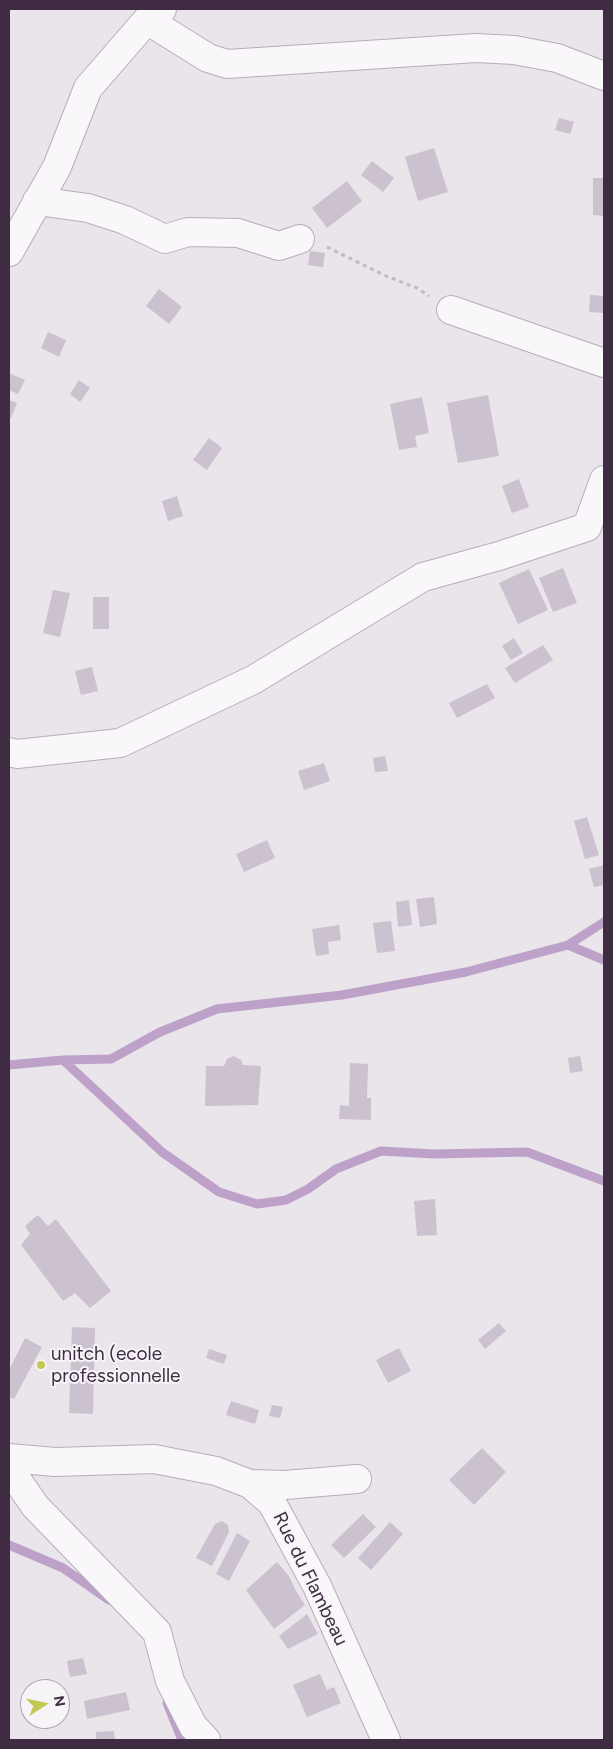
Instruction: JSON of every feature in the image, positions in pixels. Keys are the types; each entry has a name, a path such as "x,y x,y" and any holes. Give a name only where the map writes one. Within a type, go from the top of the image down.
{"street":[{"path":"9,252 57,167 88,88 155,14 208,58 227,64 476,48 514,50 557,58 604,76"},
{"path":"37,201 88,208 126,220 164,239 188,232 238,233 279,246 300,239"},
{"path":"451,310 604,363"},
{"path":"9,752 17,754 120,743 253,680 423,577 499,556 587,527 604,480"},
{"name":"Rue du Flambeau","path":"9,1458 56,1462 154,1459 216,1471 250,1484 272,1503 317,1586 386,1740"},
{"path":"9,1468 35,1506 158,1632 170,1681 193,1726 206,1740"},
{"path":"250,1484 285,1485 357,1479"}],"path":[{"path":"300,239 322,244 386,276 417,288 451,310"}],"building":[{"path":"559,118 574,122 570,134 555,130"},
{"path":"434,148 448,192 418,201 405,157"},
{"path":"372,161 394,178 383,192 361,175"},
{"path":"593,178 604,178 604,216 593,215"},
{"path":"347,181 362,201 327,228 312,208"},
{"path":"310,251 325,253 323,267 308,265"},
{"path":"159,289 182,307 169,324 146,306"},
{"path":"590,295 604,296 604,313 589,312"},
{"path":"48,332 66,340 59,357 41,348"},
{"path":"9,373 25,380 18,394 9,390"},
{"path":"79,380 90,388 80,402 70,394"},
{"path":"488,395 499,456 458,463 447,403"},
{"path":"422,397 429,433 415,436 417,447 399,450 390,404"},
{"path":"9,400 17,403 11,418 9,417"},
{"path":"209,438 222,448 207,470 193,460"},
{"path":"519,479 529,507 512,513 502,486"},
{"path":"177,496 183,516 168,521 162,501"},
{"path":"563,568 577,603 553,612 539,578"},
{"path":"529,569 548,610 518,624 499,583"},
{"path":"53,590 70,593 60,637 43,633"},
{"path":"93,597 109,597 109,629 93,629"},
{"path":"514,638 523,653 511,660 502,646"},
{"path":"543,645 553,660 515,683 505,668"},
{"path":"92,667 98,691 81,695 75,671"},
{"path":"487,684 495,698 457,718 449,703"},
{"path":"385,756 388,771 375,772 373,758"},
{"path":"324,763 330,781 304,790 298,771"},
{"path":"587,817 599,855 585,859 574,821"},
{"path":"267,840 275,858 244,872 236,854"},
{"path":"604,865 604,885 594,887 589,869"},
{"path":"434,897 437,924 420,927 416,899"},
{"path":"409,900 412,925 398,927 396,902"},
{"path":"391,921 395,951 377,953 373,923"},
{"path":"339,925 341,940 328,942 329,954 316,956 312,929"},
{"path":"234,1056 241,1060 243,1065 261,1066 258,1105 205,1106 206,1066 224,1066 227,1059"},
{"path":"580,1056 583,1071 570,1073 568,1058"},
{"path":"350,1063 368,1064 367,1098 371,1098 371,1120 339,1119 340,1105 349,1106"},
{"path":"435,1199 437,1235 417,1236 414,1201"},
{"path":"38,1215 48,1226 56,1219 111,1291 90,1308 75,1293 63,1301 21,1245 30,1234 25,1226"},
{"path":"499,1323 506,1331 485,1349 478,1340"},
{"path":"72,1327 95,1328 93,1414 69,1413"},
{"path":"25,1338 42,1347 14,1399 9,1397 9,1370"},
{"path":"399,1348 411,1371 388,1383 376,1360"},
{"path":"209,1349 227,1355 224,1364 206,1358"},
{"path":"231,1401 259,1410 255,1424 226,1415"},
{"path":"272,1405 283,1407 280,1418 269,1416"},
{"path":"482,1448 506,1472 474,1505 449,1480"},
{"path":"363,1514 376,1527 344,1558 331,1545"},
{"path":"222,1521 228,1525 229,1532 212,1566 196,1558 215,1524"},
{"path":"390,1522 403,1534 371,1570 358,1558"},
{"path":"237,1533 250,1541 229,1581 216,1574"},
{"path":"277,1562 289,1576 305,1605 274,1629 246,1590"},
{"path":"307,1614 318,1634 288,1649 279,1636"},
{"path":"83,1658 87,1674 70,1677 67,1661"},
{"path":"320,1674 327,1690 334,1687 341,1703 307,1717 293,1685"},
{"path":"126,1692 130,1710 87,1719 84,1701"},
{"path":"114,1731 115,1740 96,1740 96,1732"}],"waterway":[{"path":"9,1065 63,1060 111,1059 160,1032 217,1009 342,995 466,972 568,945 604,922"},
{"path":"568,945 604,960"},
{"path":"63,1060 162,1152 219,1192 257,1204 286,1200 308,1189 336,1169 381,1151 434,1154 527,1152 604,1181"},
{"path":"9,1545 63,1568 109,1600"},
{"path":"167,1703 182,1740"}],"place":[{"name":"unitch (ecole professionnelle","path":"41,1365"}]}
